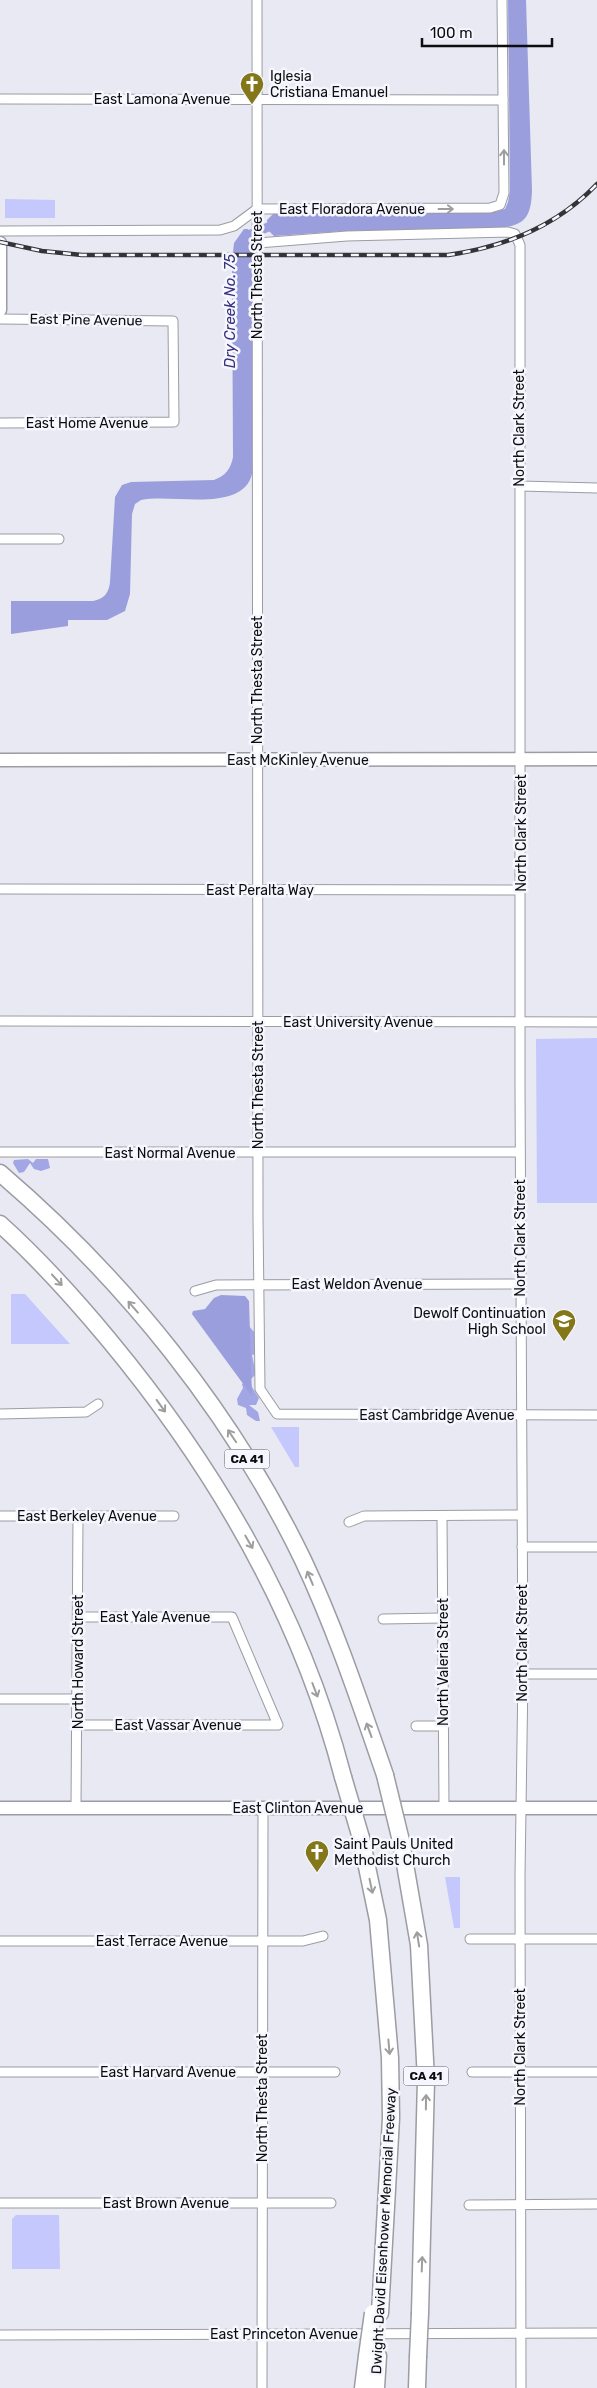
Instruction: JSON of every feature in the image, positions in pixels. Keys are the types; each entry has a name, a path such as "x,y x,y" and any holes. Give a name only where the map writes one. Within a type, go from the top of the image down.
{"highway":[{"name":"CA 41","path":"0,1173 26,1194 102,1270 150,1326 203,1394 260,1480 303,1562 334,1632 385,1775 402,1841 419,1945 426,2080 418,2388"},
{"name":"Dwight David Eisenhower Memorial Freeway","path":"0,1224 24,1245 83,1309 144,1383 167,1413 231,1510 264,1568 291,1626 334,1741 361,1838 378,1920 390,2058 392,2118 372,2356 376,2388"},
{"path":"363,2388 372,2356"}],"main road":[{"path":"0,243 0,309"},
{"name":"East McKinley Avenue","path":"0,760 597,759"},
{"name":"East Clinton Avenue","path":"0,1808 597,1808"}],"street":[{"name":"North Thesta Street","path":"257,0 258,1284 260,1389 277,1414"},
{"path":"502,0 503,100"},
{"name":"East Lamona Avenue","path":"0,99 503,100"},
{"name":"East Floradora Avenue","path":"257,209 490,208 500,205 504,193 503,100"},
{"path":"0,231 220,230 234,226 257,209"},
{"name":"East Floradora Avenue","path":"258,240 496,232 511,232 518,237"},
{"name":"North Clark Street","path":"518,237 520,252 518,413 520,486 520,1284 523,1674 520,1939 521,2388"},
{"name":"East Pine Avenue","path":"0,319 173,321 174,422"},
{"name":"East Home Avenue","path":"0,423 174,422"},
{"path":"520,486 597,488"},
{"path":"0,539 59,539"},
{"name":"East Peralta Way","path":"0,889 521,890"},
{"name":"East University Avenue","path":"0,1022 597,1022"},
{"name":"East Normal Avenue","path":"0,1152 520,1152"},
{"name":"East Weldon Avenue","path":"195,1290 216,1285 258,1284 520,1284"},
{"path":"0,1414 86,1412 98,1404"},
{"name":"East Cambridge Avenue","path":"277,1414 597,1415"},
{"path":"349,1522 364,1516 521,1515"},
{"name":"East Berkeley Avenue","path":"0,1516 174,1516"},
{"name":"North Valeria Street","path":"442,1516 444,1808"},
{"name":"North Howard Street","path":"76,1808 78,1517"},
{"path":"522,1547 597,1546"},
{"name":"East Yale Avenue","path":"78,1617 232,1617 278,1725"},
{"path":"383,1619 442,1618"},
{"path":"523,1674 597,1674"},
{"path":"0,1699 78,1699"},
{"name":"East Vassar Avenue","path":"78,1725 278,1725"},
{"path":"416,1726 443,1726"},
{"name":"North Thesta Street","path":"262,2388 263,1808"},
{"name":"East Terrace Avenue","path":"0,1941 304,1941 323,1936"},
{"path":"470,1939 597,1940"},
{"name":"East Harvard Avenue","path":"0,2072 335,2072"},
{"path":"472,2072 597,2072"},
{"name":"East Brown Avenue","path":"0,2203 331,2203"},
{"path":"470,2205 597,2204"},
{"name":"East Princeton Avenue","path":"0,2335 597,2333"}],"shaded area":[{"path":"508,0 526,0 532,191 530,207 525,218 515,225 498,228 345,231 274,236 268,230 267,220 273,214 285,212 489,213 505,209 510,191"},
{"path":"5,199 55,200 55,218 5,218"},
{"path":"244,229 248,229 253,235 253,467 249,482 239,492 225,497 141,500 135,504 132,514 130,594 125,611 107,620 68,620 68,626 11,634 11,601 93,601 105,595 110,582 115,497 122,485 131,482 214,480 224,474 231,465 233,457 232,262 234,243"},
{"path":"597,1038 597,1203 537,1203 536,1039"},
{"path":"28,1159 33,1163 36,1159 48,1159 50,1168 41,1171 34,1169 30,1163 24,1172 19,1173 13,1163 14,1160"},
{"path":"11,1294 25,1294 70,1344 11,1344"},
{"path":"221,1295 245,1296 249,1301 252,1396 192,1314 193,1311 205,1309 214,1298"},
{"path":"249,1326 255,1333 256,1354 252,1355 256,1374 250,1380 259,1398 256,1405 249,1405 258,1412 260,1421 256,1421 247,1415 246,1408 238,1405 237,1399 243,1388 242,1384 246,1381"},
{"path":"271,1427 299,1427 299,1467 295,1467"},
{"path":"445,1877 460,1877 460,1928 454,1928"},
{"path":"16,2215 59,2215 60,2269 12,2269 12,2219"}],"waterway":[{"name":"Dry Creek No. 75","path":"251,234 278,223"}],"railway":[{"path":"0,242 42,251 82,255 448,255 490,246 529,232 565,212 597,184"}],"place":[{"name":"Iglesia Cristiana Emanuel","path":"252,105"},
{"name":"Dewolf Continuation High School","path":"564,1342"},
{"name":"Saint Pauls United Methodist Church","path":"317,1873"}]}
